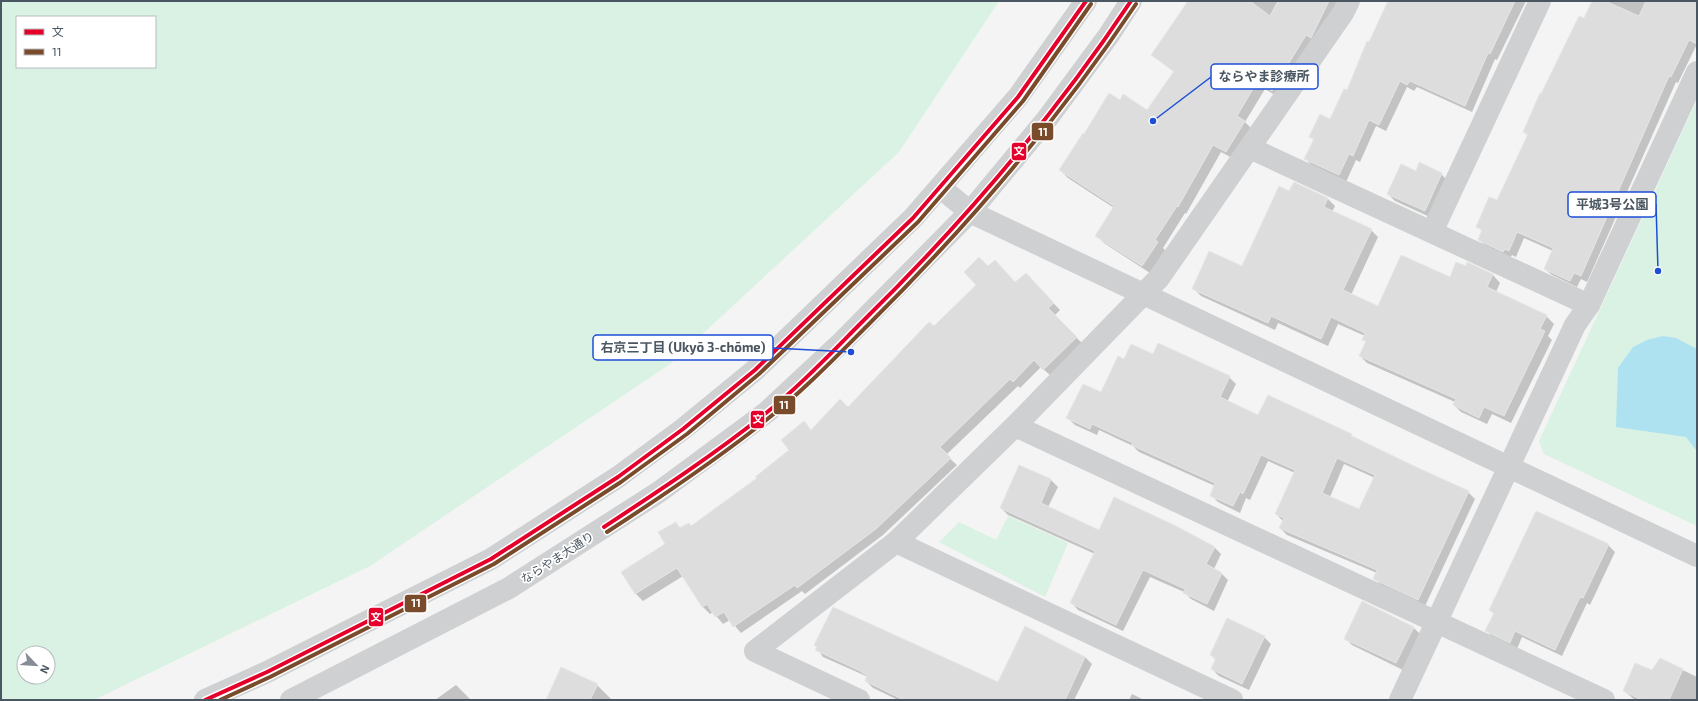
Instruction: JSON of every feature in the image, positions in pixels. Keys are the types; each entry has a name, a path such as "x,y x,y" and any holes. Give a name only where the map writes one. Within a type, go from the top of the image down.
{"street":[{"path":"205,700 267,672 491,559 618,477 683,429 755,370 913,218 941,188 1018,97 1086,1"},
{"name":"ならやま大通り","path":"291,700 509,588 659,492 767,412 842,342 970,212 1047,119 1109,35 1131,1"},
{"path":"859,700 755,651 896,542 1015,426 1144,295 1172,261 1343,13 1349,1"},
{"path":"1432,232 1540,1"},
{"path":"1400,700 1575,325 1589,305 1697,72"},
{"path":"1250,148 1589,305"},
{"path":"941,188 970,212 1697,556"},
{"path":"1015,426 1604,700"},
{"path":"896,542 1232,700"}],"green space":[{"path":"1,1 999,1 899,152 670,364 370,566 94,700 1,700"},
{"path":"1697,100 1697,526 1544,454 1539,441"},
{"path":"1008,516 1068,543 1045,597 939,542 959,522 996,540"}],"water":[{"path":"1663,336 1676,338 1697,349 1697,451 1686,437 1616,427 1618,368 1633,347 1647,340"}],"building":[{"path":"1188,1 1250,1 1270,16 1278,1 1329,1 1311,38 1306,35 1272,91 1257,82 1237,116 1245,121 1226,152 1213,145 1178,207 1177,206 1155,240 1158,242 1142,266 1095,236 1114,206 1059,170 1083,133 1084,134 1109,93 1120,100 1123,94 1147,110 1174,71 1151,55"},
{"path":"1388,1 1515,1 1490,54 1488,53 1465,106 1410,81 1407,85 1400,81 1379,125 1369,120 1353,156 1349,154 1339,175 1304,159 1314,139 1309,137 1320,114 1330,119 1344,89 1347,90 1367,41 1369,42"},
{"path":"1592,1 1605,1 1639,16 1646,1 1697,1 1697,44 1689,40 1671,77 1669,76 1581,276 1574,273 1570,281 1544,269 1553,248 1517,232 1509,251 1505,249 1503,252 1478,240 1482,230 1476,227 1489,197 1497,200 1528,134 1523,132 1540,93 1541,94 1579,16 1584,18"},
{"path":"1419,162 1442,173 1425,211 1387,194 1401,164 1416,171"},
{"path":"1294,182 1328,198 1324,207 1372,229 1343,290 1378,306 1401,255 1450,277 1456,262 1466,266 1467,262 1493,274 1487,287 1547,315 1540,329 1545,331 1504,416 1484,407 1479,418 1453,405 1456,399 1359,356 1366,341 1362,340 1365,333 1331,317 1321,339 1271,316 1268,323 1192,289 1209,251 1242,266 1279,186 1289,191"},
{"path":"979,257 988,266 995,260 1015,282 1026,273 1054,303 1048,308 1077,337 1043,370 1034,360 1013,382 1010,379 940,447 951,458 876,529 797,588 795,585 733,627 724,612 715,617 707,604 702,607 677,568 635,594 621,572 665,544 658,532 676,522 679,528 689,523 691,526 757,478 755,477 789,450 781,440 804,421 811,430 840,399 848,407 929,322 934,326 976,285 964,272"},
{"path":"1158,343 1230,376 1220,397 1258,415 1268,395 1352,434 1351,436 1409,464 1469,491 1418,600 1373,579 1377,570 1279,528 1284,518 1275,514 1295,470 1261,455 1243,494 1240,492 1233,506 1210,496 1215,483 1131,445 1133,443 1092,424 1090,429 1066,418 1083,384 1101,392 1118,356 1124,359 1131,344 1153,354","holes":["1337,458 1375,475 1359,509 1322,493"]},
{"path":"1019,465 1051,479 1041,503 1099,530 1114,497 1176,526 1215,547 1206,564 1222,573 1207,604 1183,593 1185,589 1143,570 1116,625 1070,603 1095,551 1000,508"},
{"path":"1536,511 1609,544 1583,598 1580,597 1555,650 1515,631 1510,643 1485,631 1494,613 1489,610"},
{"path":"1362,601 1414,627 1396,663 1344,639"},
{"path":"833,607 998,682 1025,626 1085,657 1065,700 904,700 865,681 867,675 815,650 817,647 814,645"},
{"path":"1227,618 1265,636 1242,684 1211,669 1216,658 1210,655"},
{"path":"1660,658 1683,669 1669,700 1642,700 1623,691 1635,663 1652,670"},
{"path":"561,667 598,684 590,700 546,700"}],"transit line":[{"name":"文","path":"205,700 267,672 491,559 618,477 683,429 755,370 913,218 1018,97 1086,1"},
{"name":"文","path":"604,527 684,474 723,446 775,406 801,383 900,284 971,208 1070,87 1131,1"},
{"name":"11","path":"220,700 270,677 494,564 621,482 687,434 759,374 918,222 1023,101 1091,4"},
{"name":"11","path":"607,532 688,478 746,436 792,399 818,375 904,289 1010,172 1075,90 1136,4"}],"place":[{"name":"ならやま診療所","path":"1153,121"},
{"name":"平城3号公園","path":"1658,271"},
{"name":"右京三丁目 (Ukyō 3-chōme)","path":"851,352"}]}
